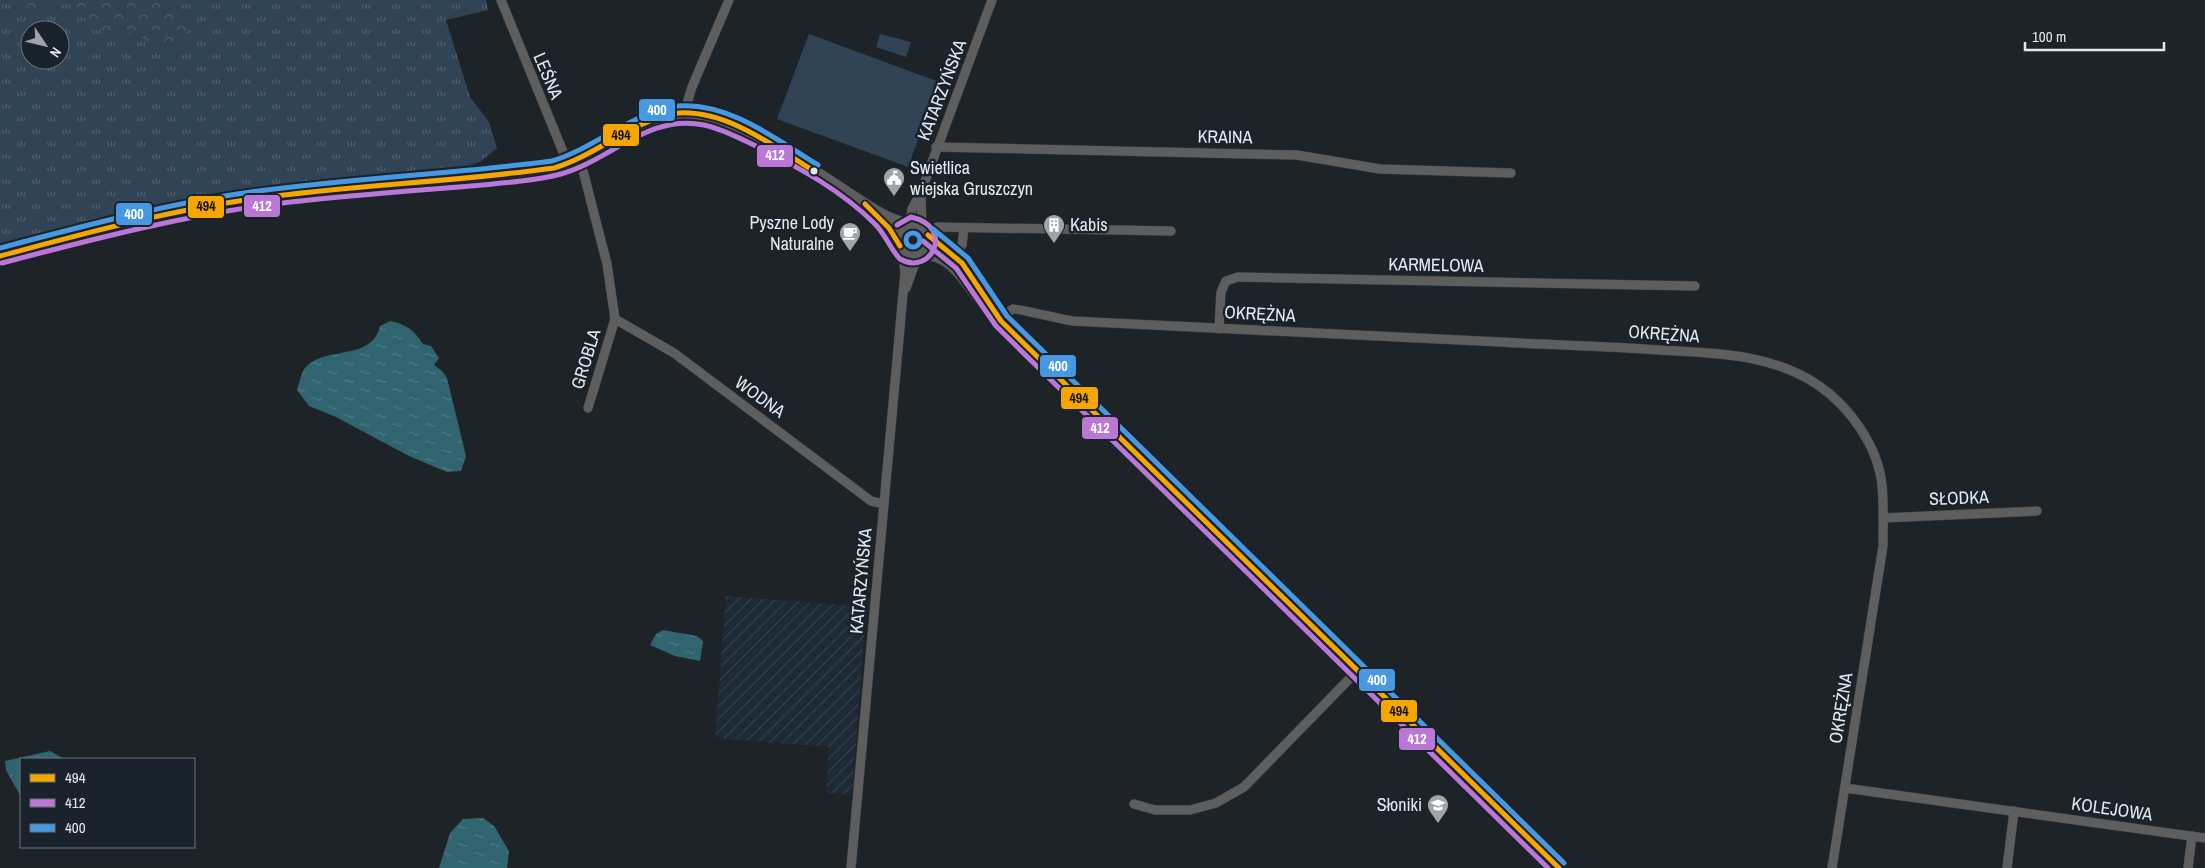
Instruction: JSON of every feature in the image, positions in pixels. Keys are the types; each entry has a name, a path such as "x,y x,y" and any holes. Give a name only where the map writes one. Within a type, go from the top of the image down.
{"street":[{"name":"LEŚNA","path":"501,0 521,54 568,164"},
{"path":"684,113 686,102 729,0"},
{"name":"KATARZYŃSKA","path":"910,224 912,209 921,192 936,147 983,31 992,0"},
{"path":"0,256 126,223 214,205 273,196 541,170 568,164 580,159 628,131 668,115 684,113 710,117 751,135 814,171 864,204 925,232 952,259 982,304 1559,868"},
{"name":"KRAINA","path":"936,147 1297,155 1380,169 1511,173"},
{"path":"580,159 607,264 615,319"},
{"name":"KATARZYŃSKA","path":"921,192 925,232"},
{"path":"864,204 892,232 900,247 909,255 935,255 952,259"},
{"path":"900,247 902,230 910,224"},
{"path":"937,227 1171,231"},
{"path":"952,259 962,245 964,228"},
{"path":"918,255 927,248 925,232"},
{"name":"KATARZYŃSKA","path":"851,868 905,272 900,247"},
{"name":"KATARZYŃSKA","path":"902,298 918,255"},
{"name":"KARMELOWA","path":"1219,329 1222,292 1226,281 1238,277 1695,286"},
{"name":"OKRĘŻNA","path":"1001,321 1013,309 1020,308 1035,314 1073,322 1593,345 1739,355 1771,362 1803,376 1820,386 1843,408 1869,442 1882,482 1883,518 1883,546 1832,868"},
{"name":"GROBLA","path":"588,408 615,319"},
{"name":"WODNA","path":"615,319 674,353 871,501 884,504"},
{"name":"SŁODKA","path":"1883,518 2037,511"},
{"path":"1134,804 1155,810 1190,810 1216,803 1244,788 1357,671"},
{"name":"KOLEJOWA","path":"1845,788 2205,838"},
{"path":"2007,868 2014,811"},
{"path":"2188,868 2192,836"}],"shaded area":[{"path":"726,596 866,607 852,795 826,793 829,747 715,738"}],"green space":[{"path":"0,0 486,0 488,10 446,20 470,97 489,122 497,148 480,162 451,172 232,196 156,210 0,250"},
{"path":"15,0 49,0 39,9 30,12 18,6"},
{"path":"74,0 166,0 189,16 189,26 179,49 170,52 147,46 139,32 133,31 122,36 106,30 92,30 86,18 76,15"},
{"path":"809,34 939,82 908,167 777,119"},
{"path":"880,34 911,42 906,57 876,47"}],"water":[{"path":"390,321 409,328 423,344 431,346 439,358 434,365 447,378 466,456 461,471 447,472 409,456 336,417 309,406 297,390 303,371 311,363 321,358 367,345 375,337 380,326"},
{"path":"663,630 697,636 703,641 700,661 675,656 650,645 656,634"},
{"path":"50,751 62,758 20,758 20,795 6,770 5,761"},
{"path":"483,818 494,826 509,851 507,868 439,868 450,833 463,819"}],"transit line":[{"name":"400","path":"0,248 125,216 219,197 326,183 552,161 584,148 645,115 672,106 697,106 734,116 769,134 818,165"},
{"name":"494","path":"0,256 125,224 220,204 327,190 479,177 554,168 586,155 646,122 662,116 679,113 715,117 733,124 767,141 814,171"},
{"name":"412","path":"2,263 145,227 254,207 336,197 514,182 557,175 576,169 646,132 664,126 683,123 704,125 725,132 774,155 820,181 849,201 875,224 900,259 911,263 921,261 929,256 934,248 935,239 933,230 925,222 911,217 897,225"},
{"name":"494","path":"865,204 889,228 900,246"},
{"name":"400","path":"933,229 968,258 1007,316 1564,863"},
{"name":"400","path":"910,233 916,233 920,240 916,247 910,247 906,243 906,237 910,233"},
{"name":"494","path":"928,235 962,263 1001,321 1559,868"},
{"name":"412","path":"923,241 956,268 996,326 1548,868"}],"place":[{"name":"Swietlica wiejska Gruszczyn","path":"894,197"},
{"name":"Kabis","path":"1054,244"},
{"name":"Pyszne Lody Naturalne","path":"850,252"},
{"name":"Słoniki","path":"1438,824"}]}
